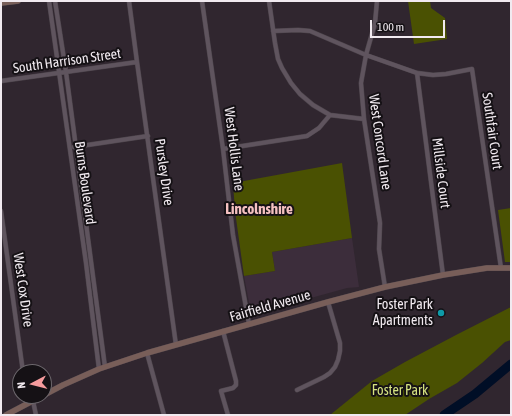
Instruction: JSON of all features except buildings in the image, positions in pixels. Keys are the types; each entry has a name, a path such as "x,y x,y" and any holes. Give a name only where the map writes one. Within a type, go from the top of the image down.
{"main road":[{"path":"1,3 18,1"},
{"name":"Fairfield Avenue","path":"52,391 102,368 147,353 328,302 385,287 443,276 487,268 511,268"},
{"name":"Fairfield Avenue","path":"6,415 26,404"}],"street":[{"name":"Burns Boulevard","path":"49,1 69,148 102,368"},
{"name":"Burns Boulevard","path":"55,1 92,263 102,368"},
{"name":"Pursley Drive","path":"129,1 176,345"},
{"name":"West Hollis Lane","path":"202,1 223,149 233,235 249,324"},
{"path":"269,1 278,59 282,68 300,94 313,105 330,115 364,119"},
{"name":"West Concord Lane","path":"377,1 375,23 366,54 361,83 364,119 380,222 379,249 385,287"},
{"path":"273,31 310,31 417,73"},
{"name":"South Harrison Street","path":"1,81 137,62"},
{"name":"Southfair Court","path":"417,73 433,75 472,70 500,268"},
{"name":"Millside Court","path":"417,73 443,276"},
{"path":"223,149 307,136 319,128 330,115"},
{"path":"69,148 148,136"},
{"name":"West Cox Drive","path":"1,211 22,364"},
{"path":"296,390 330,373 338,360 340,343 328,302"},
{"path":"223,331 236,381 236,385 233,388 221,391 228,415"},
{"path":"147,353 164,415"},
{"path":"31,404 36,415"}],"shaded area":[{"path":"352,238 359,287 347,288 253,314 251,313 244,276 275,271 272,252"}],"green space":[{"path":"408,1 430,1 431,8 445,18 447,39 414,44"},
{"path":"342,163 352,238 272,252 275,271 244,276 235,211 233,183"},
{"path":"511,208 511,262 505,262 498,210"},
{"name":"Foster Park","path":"511,307 511,340 505,342 457,383 405,415 330,415 372,381 405,362"}],"waterway":[{"path":"444,415 475,394 511,364"}],"place":[{"name":"Foster Park Apartments","path":"441,313"}],"district":[{"name":"Lincolnshire","path":"259,209"}]}
